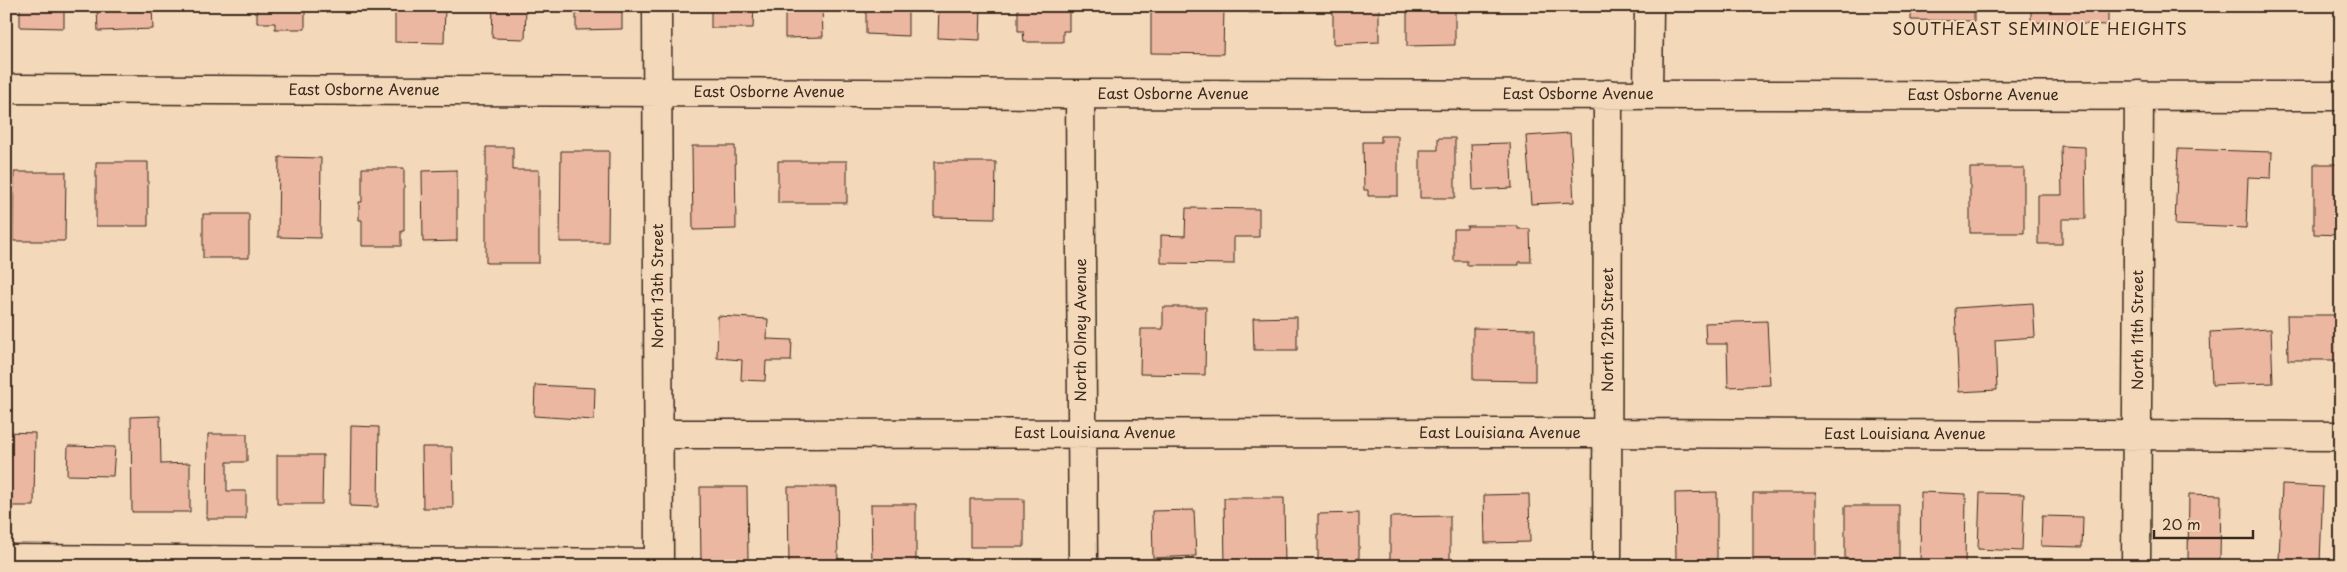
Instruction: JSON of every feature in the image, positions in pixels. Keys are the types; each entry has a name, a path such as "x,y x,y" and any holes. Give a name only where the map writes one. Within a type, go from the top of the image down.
{"street":[{"name":"North 13th Street","path":"657,6 659,564"},
{"path":"1648,94 1649,6"},
{"name":"East Osborne Avenue","path":"6,89 1080,94 2341,96"},
{"name":"North Olney Avenue","path":"1080,94 1083,566"},
{"name":"North 12th Street","path":"1608,94 1608,566"},
{"name":"North 11th Street","path":"2136,566 2139,95"},
{"name":"East Louisiana Avenue","path":"659,434 1608,433 2341,436"},
{"path":"6,559 176,562 659,564"}],"building":[{"path":"20,6 64,6 64,28 20,27"},
{"path":"97,6 152,6 153,29 98,31"},
{"path":"257,6 305,6 305,29 275,29 275,23 257,23"},
{"path":"343,6 373,6 373,11 343,12"},
{"path":"395,6 445,6 444,43 395,42"},
{"path":"493,6 526,6 525,39 492,38"},
{"path":"576,6 622,6 622,29 576,30"},
{"path":"711,6 754,6 753,28 711,28"},
{"path":"785,6 822,6 823,37 785,38"},
{"path":"866,6 908,6 908,36 866,34"},
{"path":"939,6 981,6 980,40 938,38"},
{"path":"1018,6 1069,6 1069,31 1063,31 1063,42 1024,42 1023,31 1018,31"},
{"path":"1151,6 1224,6 1223,54 1151,53"},
{"path":"1248,6 1283,6 1283,12 1249,13"},
{"path":"1333,6 1379,6 1379,42 1333,44"},
{"path":"1407,6 1455,6 1455,45 1407,46"},
{"path":"1911,6 1974,6 1974,21 1911,20"},
{"path":"2031,6 2108,6 2108,25 2031,22"},
{"path":"1570,133 1574,202 1531,204 1526,136"},
{"path":"1381,136 1398,136 1398,196 1368,196 1368,190 1364,190 1363,142 1381,142"},
{"path":"1438,138 1455,138 1455,198 1420,198 1420,150 1438,150"},
{"path":"1510,143 1512,188 1473,190 1471,144"},
{"path":"692,146 735,146 736,229 693,230"},
{"path":"2061,146 2085,147 2086,219 2062,219 2062,244 2038,244 2038,195 2062,195"},
{"path":"486,147 513,147 513,170 539,170 539,263 486,263"},
{"path":"2178,149 2272,152 2271,178 2248,177 2246,228 2175,225"},
{"path":"561,151 609,151 608,242 560,242"},
{"path":"279,157 321,158 320,238 278,237"},
{"path":"778,161 847,161 847,203 778,203"},
{"path":"96,162 148,162 148,226 96,226"},
{"path":"934,162 996,162 995,218 934,217"},
{"path":"2314,164 2341,164 2341,235 2314,234"},
{"path":"362,168 404,168 404,231 401,231 401,246 362,246 362,220 359,220 359,202 362,202"},
{"path":"1970,168 2024,168 2024,233 1970,233"},
{"path":"457,170 457,241 423,242 422,171"},
{"path":"14,172 66,172 65,241 13,241"},
{"path":"1186,208 1259,209 1259,237 1234,237 1234,264 1161,263 1161,235 1185,236"},
{"path":"203,214 249,214 249,258 203,258"},
{"path":"1467,226 1518,226 1518,229 1530,229 1531,262 1519,262 1519,265 1467,265 1467,261 1454,261 1454,229 1467,229"},
{"path":"2033,303 2035,337 1995,340 1997,390 1959,392 1955,308"},
{"path":"1163,307 1206,307 1205,375 1140,374 1141,329 1163,329"},
{"path":"2287,315 2341,315 2341,360 2288,360"},
{"path":"718,316 768,319 767,339 792,340 791,361 766,361 765,381 741,380 742,360 717,358"},
{"path":"1297,317 1297,350 1254,350 1253,318"},
{"path":"1767,321 1770,385 1728,387 1727,344 1706,344 1705,323"},
{"path":"1473,328 1535,329 1535,381 1473,380"},
{"path":"2271,329 2273,383 2212,385 2210,332"},
{"path":"535,385 595,388 594,420 534,416"},
{"path":"160,416 161,464 190,463 190,512 132,512 131,417"},
{"path":"351,426 379,427 378,507 350,506"},
{"path":"6,432 35,433 34,506 6,506"},
{"path":"208,434 247,434 247,462 227,462 227,491 246,491 246,519 207,519"},
{"path":"68,446 115,447 113,476 67,475"},
{"path":"422,447 452,447 453,508 423,508"},
{"path":"277,455 323,455 322,504 277,504"},
{"path":"2282,485 2323,487 2320,562 2279,561"},
{"path":"700,487 747,487 748,561 701,562"},
{"path":"788,487 837,487 838,566 789,566"},
{"path":"1717,492 1717,560 1697,560 1697,566 1682,566 1682,560 1676,560 1675,493"},
{"path":"1921,492 1966,494 1965,566 1920,566"},
{"path":"1753,493 1816,493 1816,563 1753,563"},
{"path":"1980,493 2024,494 2022,551 1978,549"},
{"path":"1529,494 1530,542 1485,543 1484,495"},
{"path":"2189,494 2221,495 2220,559 2188,559"},
{"path":"1224,498 1284,498 1285,566 1225,566"},
{"path":"970,499 1024,499 1024,547 970,547"},
{"path":"871,504 916,504 916,566 872,566"},
{"path":"1845,506 1900,506 1900,559 1845,560"},
{"path":"1194,510 1196,556 1153,558 1152,511"},
{"path":"1359,513 1359,566 1318,566 1318,514"},
{"path":"1450,516 1450,566 1390,566 1390,517"},
{"path":"2042,516 2083,517 2082,547 2041,546"}],"district":[{"name":"SOUTHEAST SEMINOLE HEIGHTS","path":"2040,29"}]}
